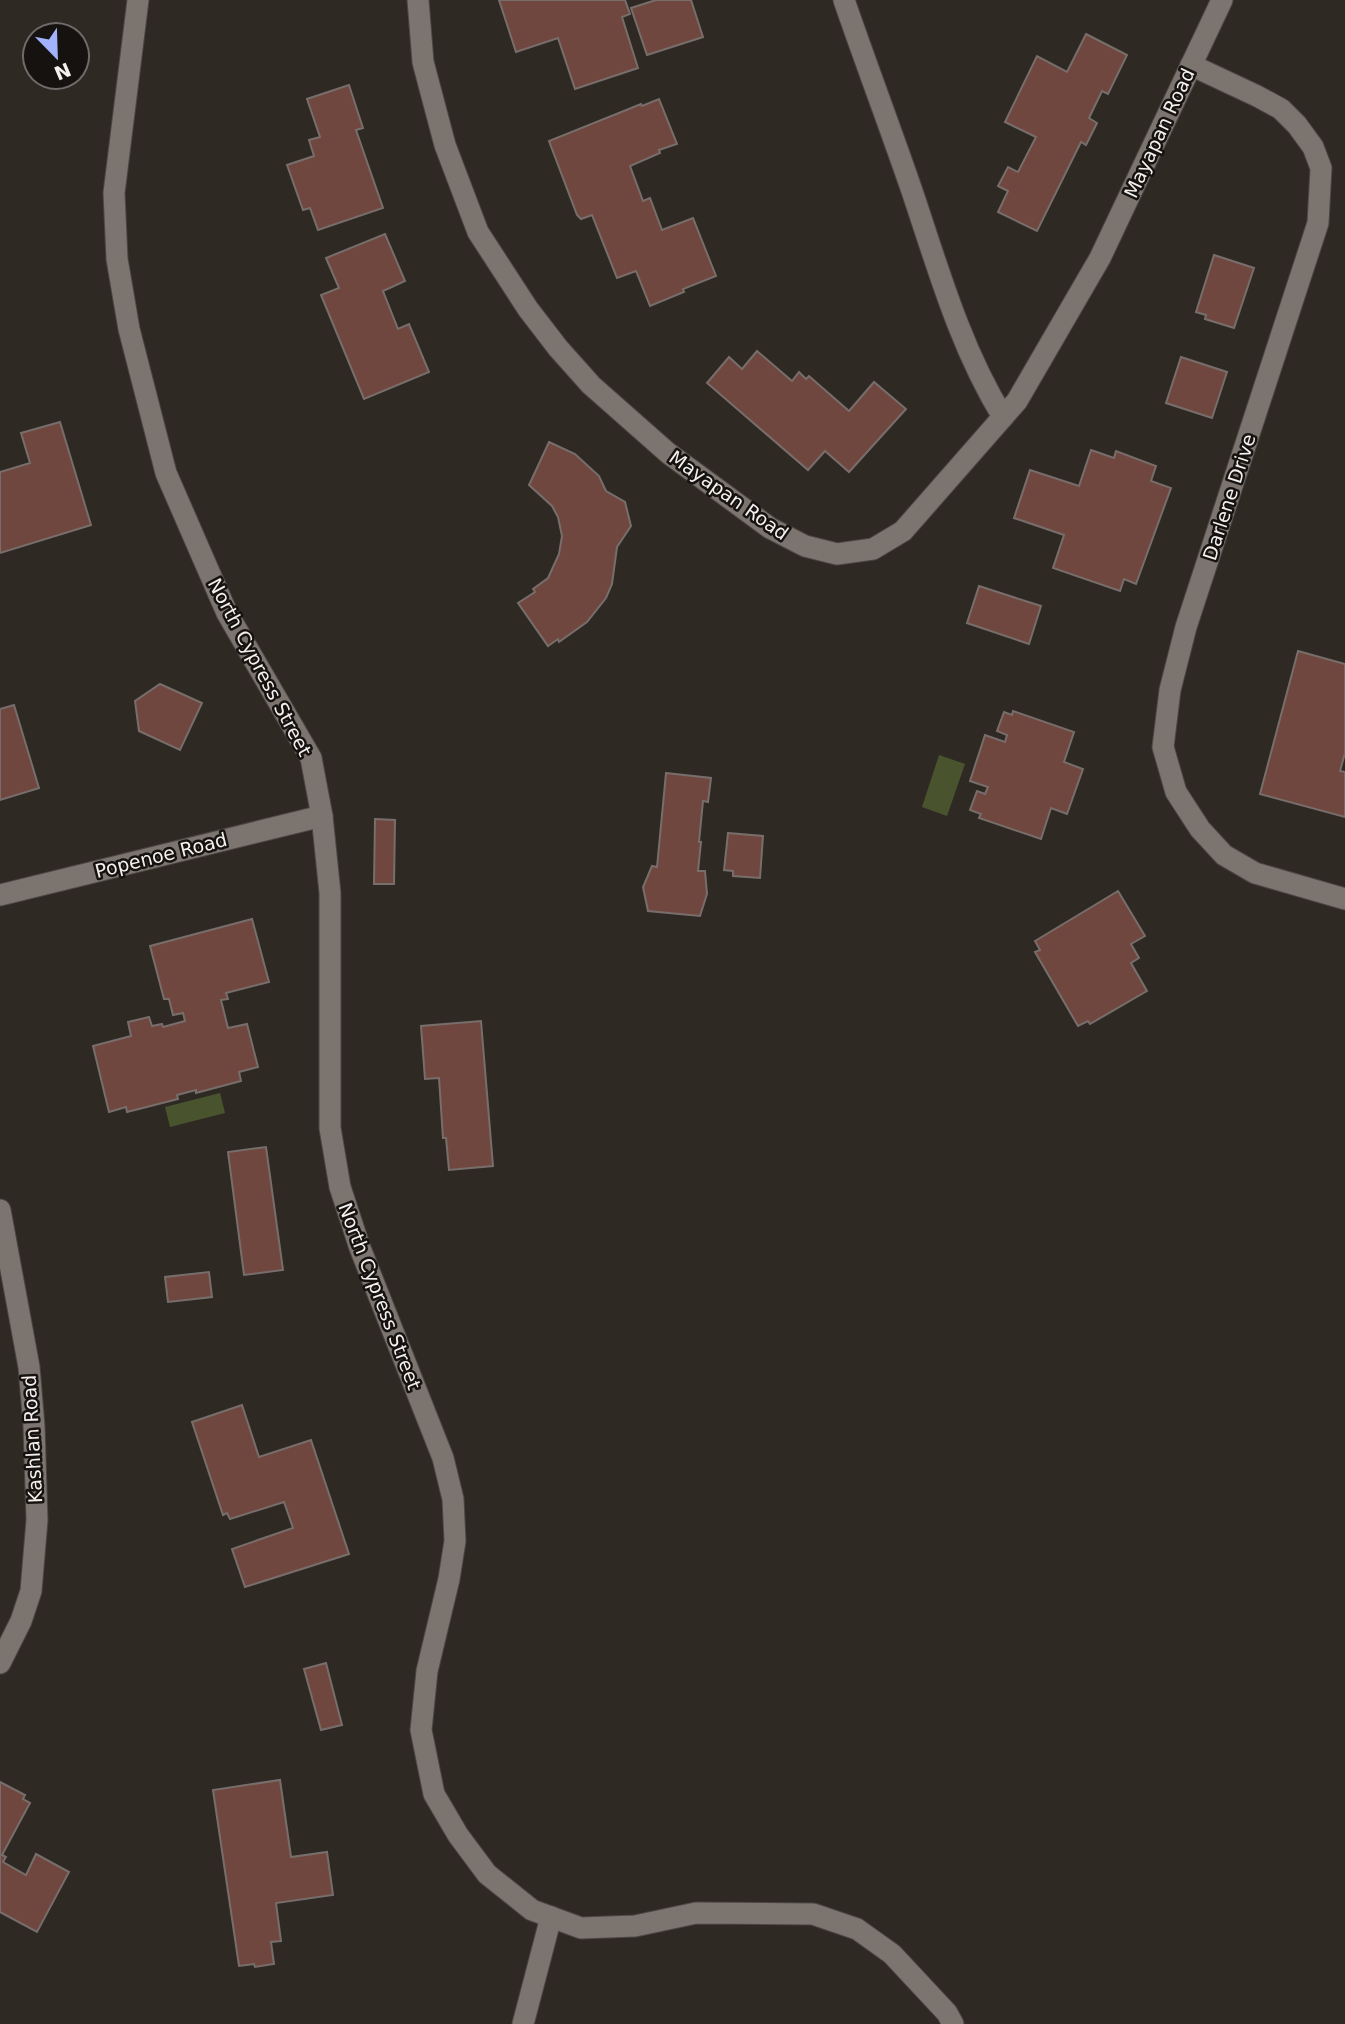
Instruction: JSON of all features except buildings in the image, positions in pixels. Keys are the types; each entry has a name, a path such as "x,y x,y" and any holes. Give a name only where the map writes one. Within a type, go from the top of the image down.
{"street":[{"name":"North Cypress Street","path":"138,0 114,193 117,259 129,329 166,473 227,613 311,758 322,816 330,893 330,1128 340,1187 360,1248 443,1458 453,1499 454,1541 449,1579 427,1671 421,1730 435,1794 458,1835 487,1874 532,1910 581,1928 635,1926 696,1913 813,1914 857,1929 892,1954 947,2013 953,2024"},
{"name":"Mayapan Road","path":"418,0 423,62 445,145 478,232 528,309 591,385 668,453 771,528 805,546 837,554 873,549 903,531 1017,401 1100,258 1222,0"},
{"path":"844,0 950,305 984,386 1003,417"},
{"name":"Darlene Drive","path":"1191,65 1281,110 1297,125 1313,147 1321,168 1318,223 1186,628 1170,690 1163,747 1176,792 1200,829 1224,855 1255,873 1345,899"},
{"name":"Popenoe Road","path":"0,895 322,816"},
{"name":"Kashlan Road","path":"0,1210 29,1367 37,1520 31,1591 22,1621 0,1663"},
{"path":"523,2024 551,1917"}],"shaded area":[{"path":"939,755 965,764 947,816 922,807"},
{"path":"220,1093 225,1113 170,1127 165,1107"}]}
